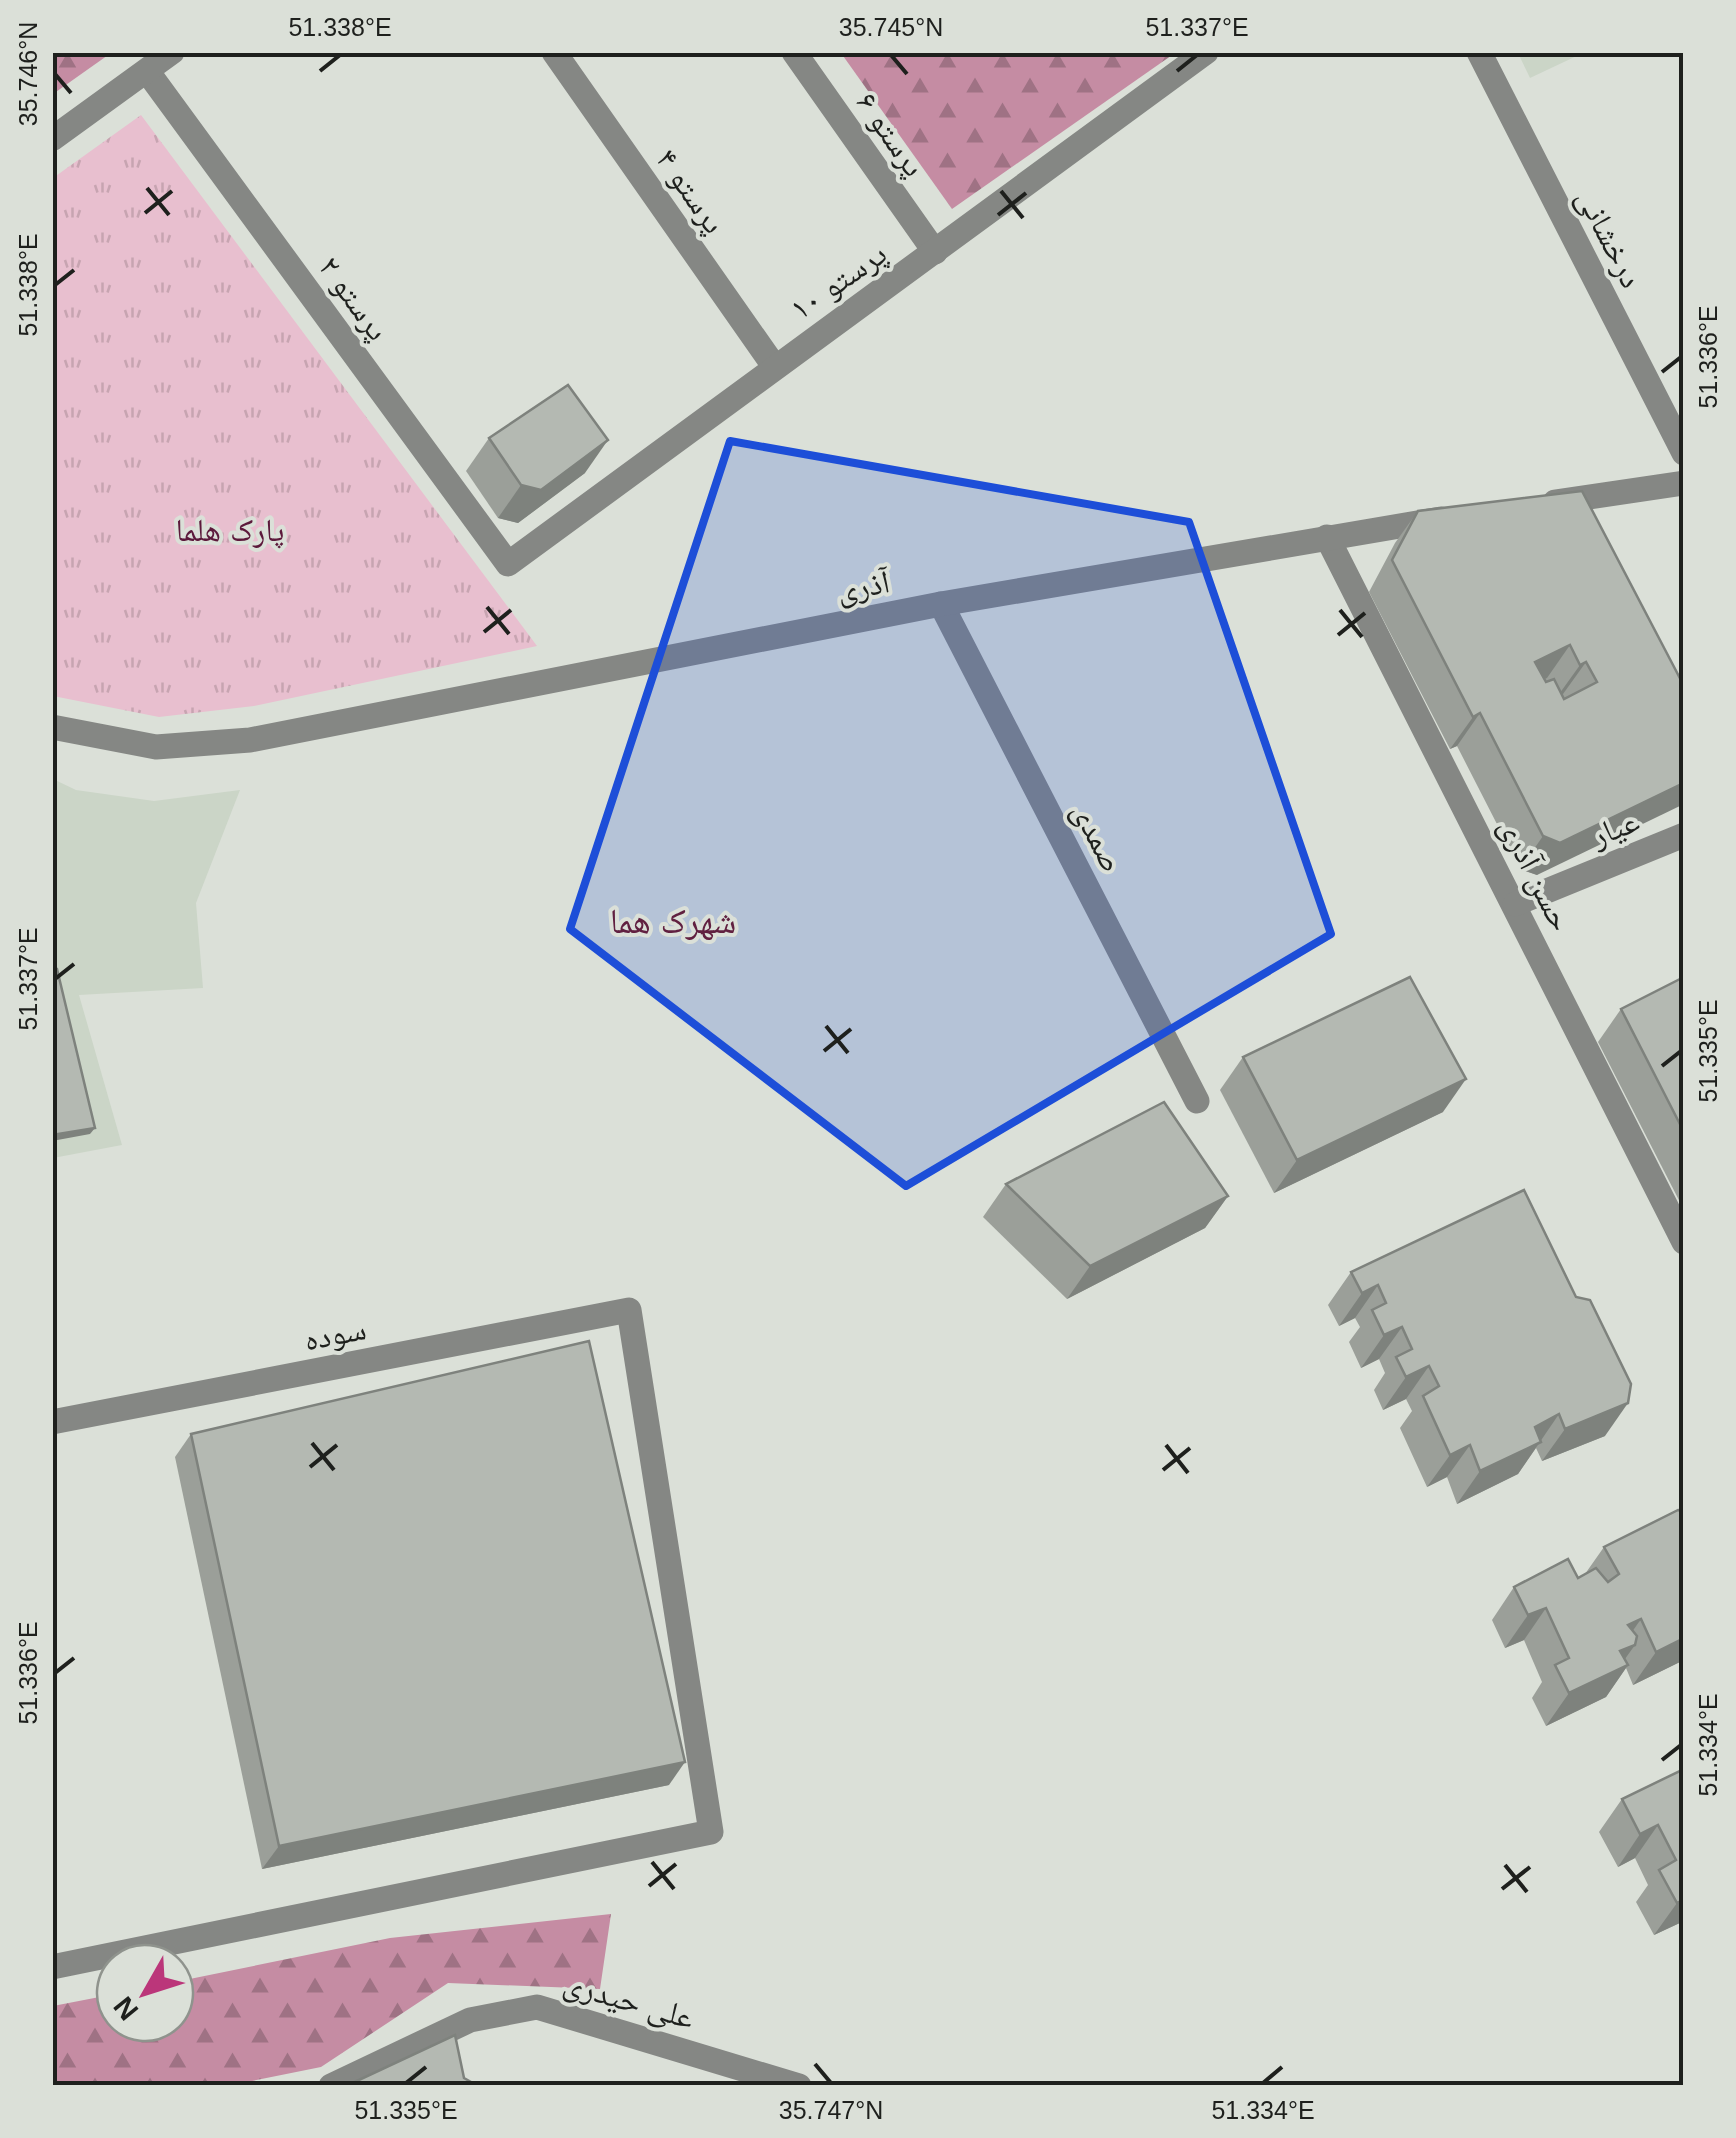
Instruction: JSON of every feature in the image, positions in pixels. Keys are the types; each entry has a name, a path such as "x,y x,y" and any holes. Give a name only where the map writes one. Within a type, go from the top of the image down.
{"street":[{"path":"52,139 172,52"},
{"name":"پرستو ۴","path":"554,52 774,366"},
{"name":"پرستو ۶","path":"794,52 935,252"},
{"name":"پرستو ۱۰","path":"508,564 1206,52"},
{"name":"درخشانی","path":"1479,52 1684,452"},
{"name":"پرستو ۲","path":"147,71 508,564"},
{"path":"1533,505 1684,483"},
{"name":"آذری","path":"54,727 156,747 250,740 941,604 1327,536 1458,517"},
{"name":"حسن آذری","path":"1327,536 1684,1242"},
{"name":"صمدی","path":"941,604 1197,1101"},
{"name":"عیار","path":"1515,904 1684,836"},
{"name":"سوده","path":"52,1422 629,1310 710,1832 52,1967"},
{"name":"علی حیدری","path":"332,2086 470,2020 537,2007 799,2086"}],"highlighted area":[{"path":"730,441 1189,522 1331,934 906,1186 570,929"}],"shaded area":[{"path":"1518,53 1583,53 1530,78"},
{"path":"53,779 76,790 154,801 240,790 196,903 203,988 79,995 122,1145 53,1158"}],"green space":[{"path":"53,52 111,52 111,53 53,94"},
{"path":"841,53 1175,53 952,209"},
{"name":"پارک هلما","path":"141,115 537,646 254,706 159,717 53,696 53,178"},
{"path":"611,1914 600,1989 448,1983 321,2067 232,2085 53,2085 53,2006 95,1998 95,2043 195,2043 195,1978 390,1938"}],"building":[{"path":"568,385 608,440 541,490 521,485 489,438"},
{"path":"1582,491 1684,686 1684,783 1560,843 1543,836 1480,713 1473,717 1392,560 1418,511","holes":["1570,645 1580,665 1586,662 1597,682 1564,699 1554,679 1546,682 1535,662"]},
{"path":"52,969 57,969 95,1128 52,1135"},
{"path":"1410,977 1466,1079 1297,1160 1243,1057"},
{"path":"1684,977 1684,1132 1621,1009"},
{"path":"1164,1102 1228,1196 1090,1266 1006,1184"},
{"path":"1524,1190 1576,1297 1590,1300 1631,1384 1628,1403 1565,1429 1559,1414 1535,1427 1541,1442 1480,1471 1470,1445 1450,1455 1423,1396 1439,1386 1429,1366 1406,1377 1396,1357 1412,1349 1402,1327 1384,1335 1372,1310 1386,1303 1378,1285 1362,1293 1351,1272"},
{"path":"589,1341 685,1762 279,1846 191,1434"},
{"path":"1678,1510 1684,1512 1684,1638 1656,1652 1641,1619 1628,1625 1637,1636 1635,1645 1620,1651 1628,1665 1569,1693 1555,1665 1569,1658 1546,1608 1528,1615 1514,1587 1568,1559 1578,1578 1596,1568 1608,1582 1619,1574 1604,1547"},
{"path":"1684,1769 1684,1900 1677,1903 1659,1870 1676,1860 1658,1825 1640,1834 1622,1799"},
{"path":"455,2035 464,2078 478,2086 346,2086"}],"district":[{"name":"شهرک هما","path":"673,921"}]}
